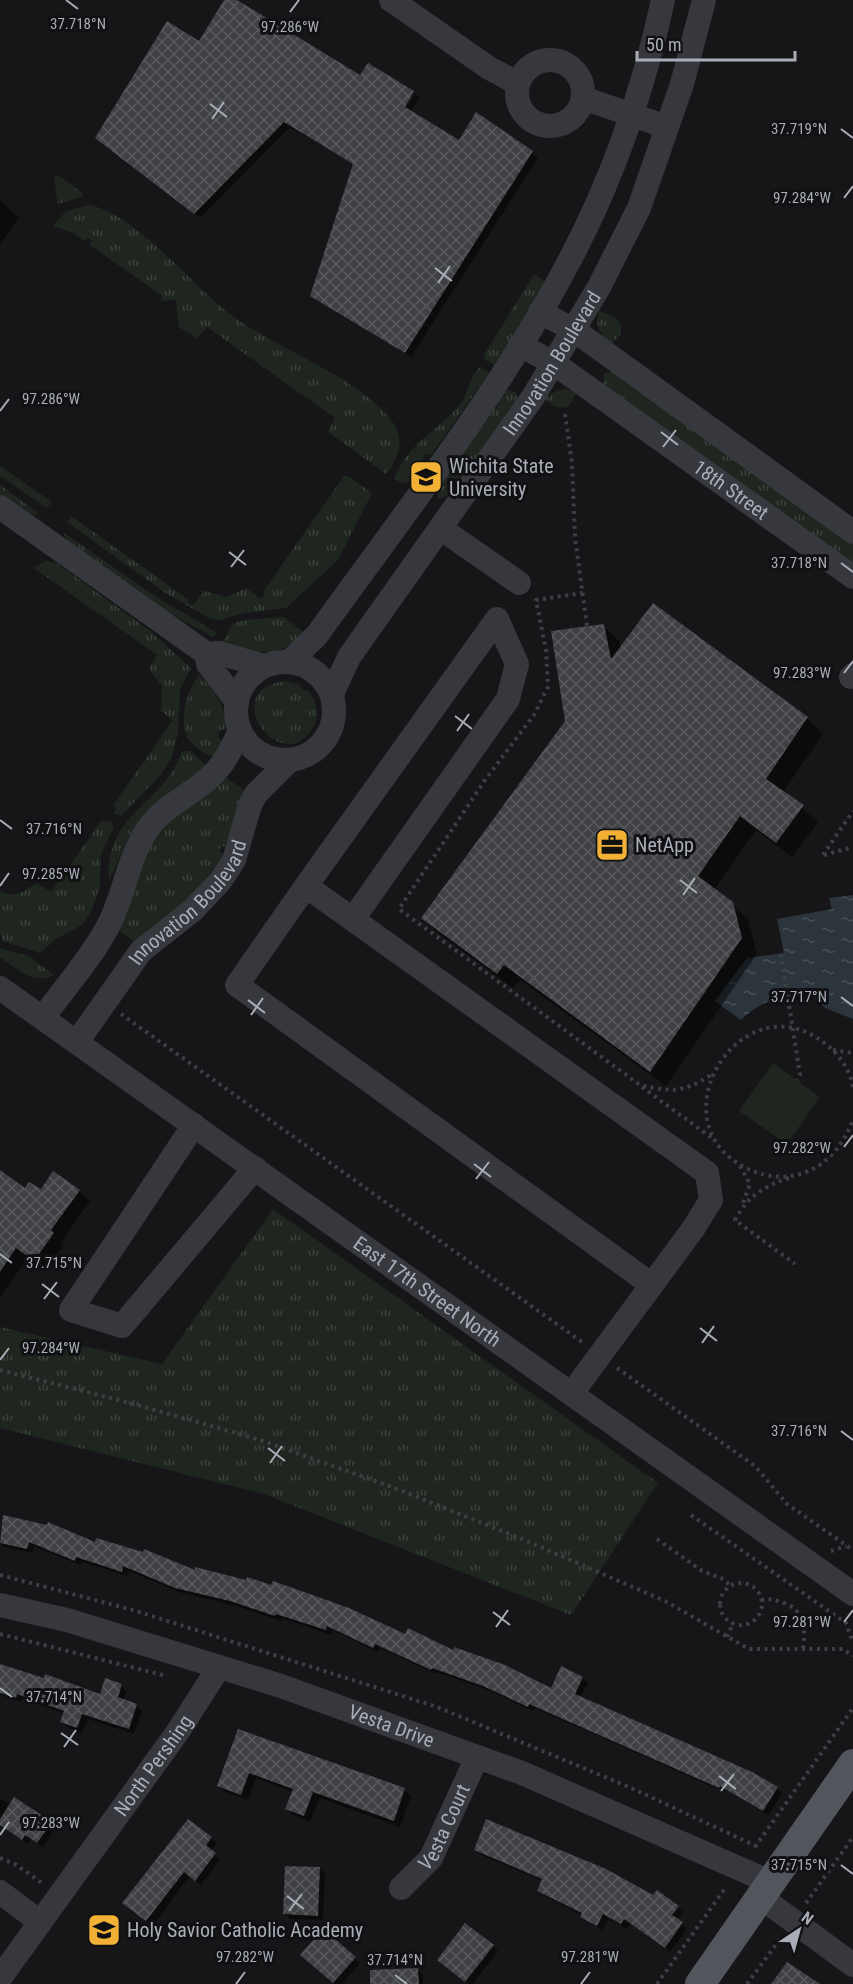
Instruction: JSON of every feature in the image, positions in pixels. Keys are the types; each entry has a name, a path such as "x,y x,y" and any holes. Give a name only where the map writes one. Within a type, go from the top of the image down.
{"main road":[{"path":"700,1984 853,1764"}],"street":[{"path":"391,0 489,68 518,83"},
{"name":"Innovation Boulevard","path":"289,662 317,635 502,376 566,268 599,199 632,113 663,0"},
{"name":"Innovation Boulevard","path":"77,1042 141,951 194,910 221,880 234,860 250,805 256,794 289,761 310,754 327,738 333,725 335,710 332,694 349,657 555,364 639,208 682,84 704,0"},
{"path":"540,61 560,61 578,75 583,98 572,118 562,124 539,125 530,120 518,104 518,83 522,73 540,61"},
{"path":"583,98 632,113 667,127"},
{"name":"18th Street","path":"540,312 574,330 853,532"},
{"name":"18th Street","path":"520,345 555,364 853,577"},
{"path":"0,507 207,654 219,653 264,666 289,662 303,665 315,672 332,694"},
{"path":"440,528 519,583"},
{"path":"353,919 508,699 517,664 497,619 237,986 652,1285"},
{"path":"207,654 208,664 237,702"},
{"path":"264,666 246,681 237,702 240,731 246,741 265,756 289,761"},
{"name":"Innovation Boulevard","path":"43,1018 108,927 129,863 148,830 164,810 210,778 230,752 240,731"},
{"path":"306,886 707,1173 711,1200 572,1394"},
{"name":"East 17th Street North","path":"0,988 853,1594"},
{"path":"194,1125 71,1310 122,1326 255,1168"},
{"name":"Vesta Drive","path":"0,1605 67,1620 282,1686 522,1773 740,1869 853,1965"},
{"name":"North Pershing","path":"0,1978 179,1730 219,1667"},
{"name":"Vesta Court","path":"401,1888 430,1858 477,1757"},
{"path":"0,1892 40,1922"}],"path":[{"path":"565,414 572,463 575,538 587,626"},
{"path":"583,593 536,600 546,650 548,687 534,715 485,780 399,909 717,1141 740,1165 750,1184 735,1220 795,1264"},
{"path":"853,811 823,855 853,847"},
{"path":"781,954 790,996 800,1075 797,1080"},
{"path":"113,1009 755,1466 787,1504 853,1550"},
{"path":"717,1141 706,1109 711,1075 719,1060 744,1038 777,1028 794,1030 814,1037 832,1050 847,1070 853,1087"},
{"path":"832,1050 853,1053"},
{"path":"640,1085 670,1092 683,1090 711,1075"},
{"path":"742,1206 766,1185 816,1168 834,1155 847,1137 853,1119"},
{"path":"740,1165 757,1173 776,1177 796,1176"},
{"path":"0,1370 134,1404 260,1440 392,1487 522,1539 665,1601 749,1649 843,1649 853,1656"},
{"path":"691,1515 846,1623 853,1643"},
{"path":"657,1539 702,1571 721,1578 731,1586"},
{"path":"737,1584 750,1585 761,1600 762,1606 757,1618 746,1624 733,1623 723,1615 720,1602 722,1595 731,1586 737,1584"},
{"path":"761,1600 770,1598 796,1608 804,1622 803,1650"},
{"path":"727,1637 733,1623"},
{"path":"0,1634 167,1676"},
{"path":"657,1984 853,1708"}],"green space":[{"path":"58,175 82,193 82,197 58,204 54,177"},
{"path":"88,205 106,210 143,235 231,315 341,379 380,408 394,424 399,437 397,456 386,474 328,432 335,418 207,327 197,338 179,327 176,300 162,301 161,295 90,245 92,241 88,238 85,241 73,233 53,226 66,211"},
{"path":"534,274 546,282 495,365 485,359 484,355"},
{"path":"599,311 613,316 621,324 621,334 612,344 599,330 597,321"},
{"path":"481,367 489,373 431,455 426,454 423,459 425,464 413,481 402,483 394,479 408,455 461,403 474,374"},
{"path":"612,371 853,542 853,566 603,386 604,374"},
{"path":"565,389 576,393 570,405 564,408 553,406 545,399 554,392"},
{"path":"506,390 516,392 518,399 449,495 438,499 436,490 491,406 496,408 499,403 497,399"},
{"path":"0,466 52,502 47,508 0,476"},
{"path":"344,476 348,476 372,493 338,560 286,608 244,613 220,620 211,619 164,592 67,522 71,516 189,600 187,602 192,606 204,591 227,597 246,588 261,599 265,594 263,592"},
{"path":"0,485 39,515 29,514 0,494"},
{"path":"64,533 158,598 217,633 213,637 164,610 66,540"},
{"path":"45,561 55,562 149,630 191,668 180,690 178,733 171,759 160,776 121,816 114,813 116,809 113,805 173,720 161,711 162,686 149,669 157,655 34,568"},
{"path":"284,617 305,633 284,648 266,652 223,642 232,624 244,620"},
{"path":"199,675 214,693 224,713 225,729 219,731 218,737 222,741 213,757 191,743 185,733 184,716 187,697"},
{"path":"285,681 299,684 304,691 308,690 317,712 314,725 302,740 288,744 274,739 262,728 255,715 255,700 264,688"},
{"path":"190,751 206,765 144,816 128,838 109,879 110,857 116,838 126,823 162,784 173,770 181,753"},
{"path":"224,776 246,792 226,847 221,846 219,851 223,854 188,901 136,943 118,930 145,857 158,836 173,819"},
{"path":"102,820 106,823 110,820 114,827 101,854 100,886 91,912 82,925 56,939 40,953 3,941 0,933 0,891 15,894 37,883 51,892"},
{"path":"0,948 28,956 54,975 39,978 26,974 0,957"},
{"path":"773,1063 820,1097 787,1144 739,1111"},
{"path":"273,1209 658,1483 571,1615 264,1494 0,1428 0,1327 162,1364"}],"water":[{"path":"853,895 853,1019 825,1008 812,996 791,996 765,1003 741,1020 715,1001 747,958 784,953 777,919 832,909 829,898"}],"building":[{"path":"224,0 237,0 360,75 368,63 414,91 405,107 459,140 476,112 533,151 405,353 310,296 353,164 284,122 194,214 95,138 167,21 199,41"},
{"path":"653,603 808,717 766,779 804,805 776,843 740,816 698,876 733,902 742,938 650,1072 504,965 497,974 421,918 565,721 551,631 604,624 611,659"},
{"path":"0,1170 25,1188 29,1182 41,1189 53,1171 80,1190 51,1230 54,1233 34,1261 16,1248 0,1272"},
{"path":"3,1515 47,1525 48,1522 95,1542 96,1538 143,1552 144,1549 195,1570 195,1567 246,1580 247,1577 271,1585 273,1581 349,1608 405,1634 408,1628 453,1650 454,1647 505,1665 551,1688 561,1666 583,1677 575,1694 752,1772 778,1787 763,1811 720,1786 719,1788 529,1704 528,1707 483,1686 432,1668 431,1670 375,1644 373,1648 327,1626 326,1630 230,1601 175,1588 123,1566 122,1572 76,1557 75,1561 29,1542 27,1549 0,1543"},
{"path":"0,1664 44,1678 45,1674 100,1694 105,1678 122,1684 118,1697 137,1704 129,1729 82,1714 77,1728 60,1722 64,1711 17,1694 16,1698 0,1693"},
{"path":"238,1729 405,1788 394,1821 313,1792 304,1816 285,1809 293,1789 249,1773 241,1795 217,1786"},
{"path":"14,1797 52,1822 37,1843 25,1835 22,1840 0,1825 0,1819"},
{"path":"188,1819 212,1837 206,1845 216,1853 195,1881 184,1872 146,1921 122,1903"},
{"path":"486,1819 606,1869 653,1895 657,1890 679,1906 672,1915 683,1922 665,1948 624,1919 621,1924 603,1914 597,1926 580,1917 582,1913 537,1891 542,1879 474,1850"},
{"path":"285,1866 320,1867 318,1916 283,1914"},
{"path":"465,1923 494,1945 465,1982 437,1960"},
{"path":"323,1929 356,1957 333,1983 300,1955"},
{"path":"787,1962 820,1984 771,1984"},
{"path":"418,1968 419,1984 370,1984 370,1970"}],"place":[{"name":"Wichita State University","path":"426,477"},
{"name":"NetApp","path":"612,845"},
{"name":"Holy Savior Catholic Academy","path":"104,1930"}]}
